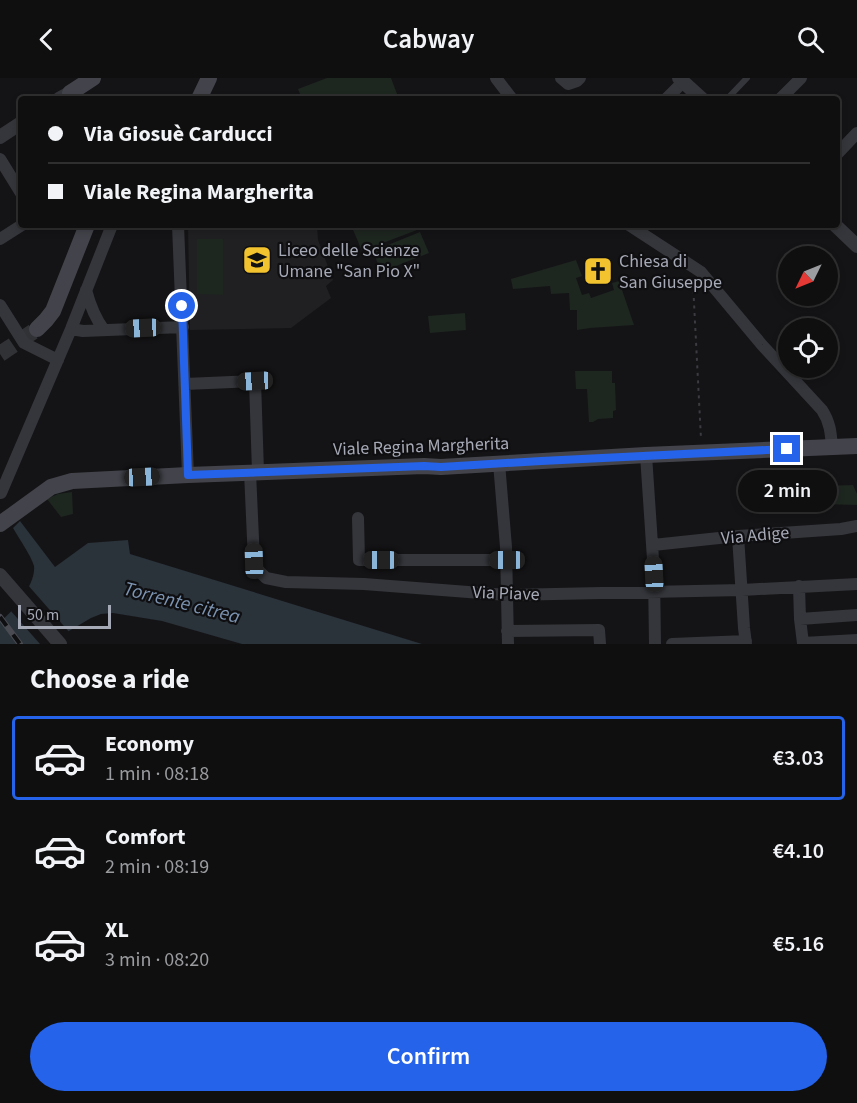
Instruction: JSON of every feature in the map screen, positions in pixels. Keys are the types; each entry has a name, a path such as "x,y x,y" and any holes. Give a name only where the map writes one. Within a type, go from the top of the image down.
{"main road":[{"path":"69,96 93,78"},
{"path":"200,96 209,78"},
{"path":"37,329 53,311 86,228"},
{"name":"Viale Regina Margherita","path":"0,524 51,487 72,482 254,472 441,467 646,455 849,448"}],"street":[{"path":"496,78 510,96"},
{"path":"561,78 568,84 580,78"},
{"path":"783,96 801,78"},
{"path":"669,96 686,81 699,96"},
{"path":"0,136 18,125"},
{"path":"840,151 857,133"},
{"path":"0,159 18,188"},
{"path":"0,239 18,228"},
{"path":"1,493 71,329 111,228"},
{"path":"178,228 188,475"},
{"path":"634,228 697,269 822,410 831,430 849,448"},
{"path":"838,228 857,246"},
{"path":"86,290 92,311 104,330"},
{"path":"0,305 24,343 58,360"},
{"path":"71,329 83,331 183,327"},
{"name":"Via Piave","path":"185,384 255,381 254,561 258,570 266,578 286,582 364,584 507,595 654,593 857,584"},
{"path":"646,455 653,545 655,644"},
{"path":"499,463 507,560 508,638 599,630 600,644"},
{"path":"358,518 360,560 507,560"},
{"name":"Via Adige","path":"653,545 857,526"},
{"path":"672,644 746,643 738,536"},
{"path":"3,579 60,644"},
{"path":"799,586 803,643 857,640"},
{"path":"800,619 857,615"}],"lane":[{"path":"730,96 747,78"}],"path":[{"path":"697,269 693,276 701,453"}],"shaded area":[{"path":"327,78 391,78 398,96 301,96 298,89"},
{"name":"Liceo delle Scienze Umane \"San Pio X\"","path":"188,228 317,228 318,240 333,280 326,286 331,298 291,328 190,330"},
{"path":"352,228 422,228 362,251"},
{"path":"420,232 429,253 381,272 373,251"},
{"path":"197,239 223,239 223,295 197,294"},
{"path":"576,260 582,276 576,278 582,295 589,293 591,298 614,290 612,283 619,281 634,325 577,330 577,310 570,310 569,293 551,294 550,286 513,289 511,279"},
{"path":"465,313 466,330 430,333 428,316"},
{"path":"575,371 612,371 616,410 613,411 613,418 589,422 587,389 576,389"},
{"path":"853,485 857,494 857,505 822,504 821,486"},
{"path":"72,492 73,514 61,517 47,499 58,494"}],"water":[{"name":"Torrente citrea","path":"20,521 55,567 88,543 128,540 130,554 422,644 242,644 162,621 113,613 91,618 52,644 0,644 0,622 23,597 34,573 33,562 13,528"}],"pier":[{"path":"27,584 70,633 57,644 40,644 10,610"}],"tunnel":[{"path":"0,354 37,329"}],"railway":[{"path":"0,617 20,644"}],"place":[{"name":"Liceo delle Scienze Umane \"San Pio X\"","path":"257,260"},
{"name":"Chiesa di San Giuseppe","path":"598,271"}],"route":[{"path":"182,306 188,475 441,467 787,449"}]}
